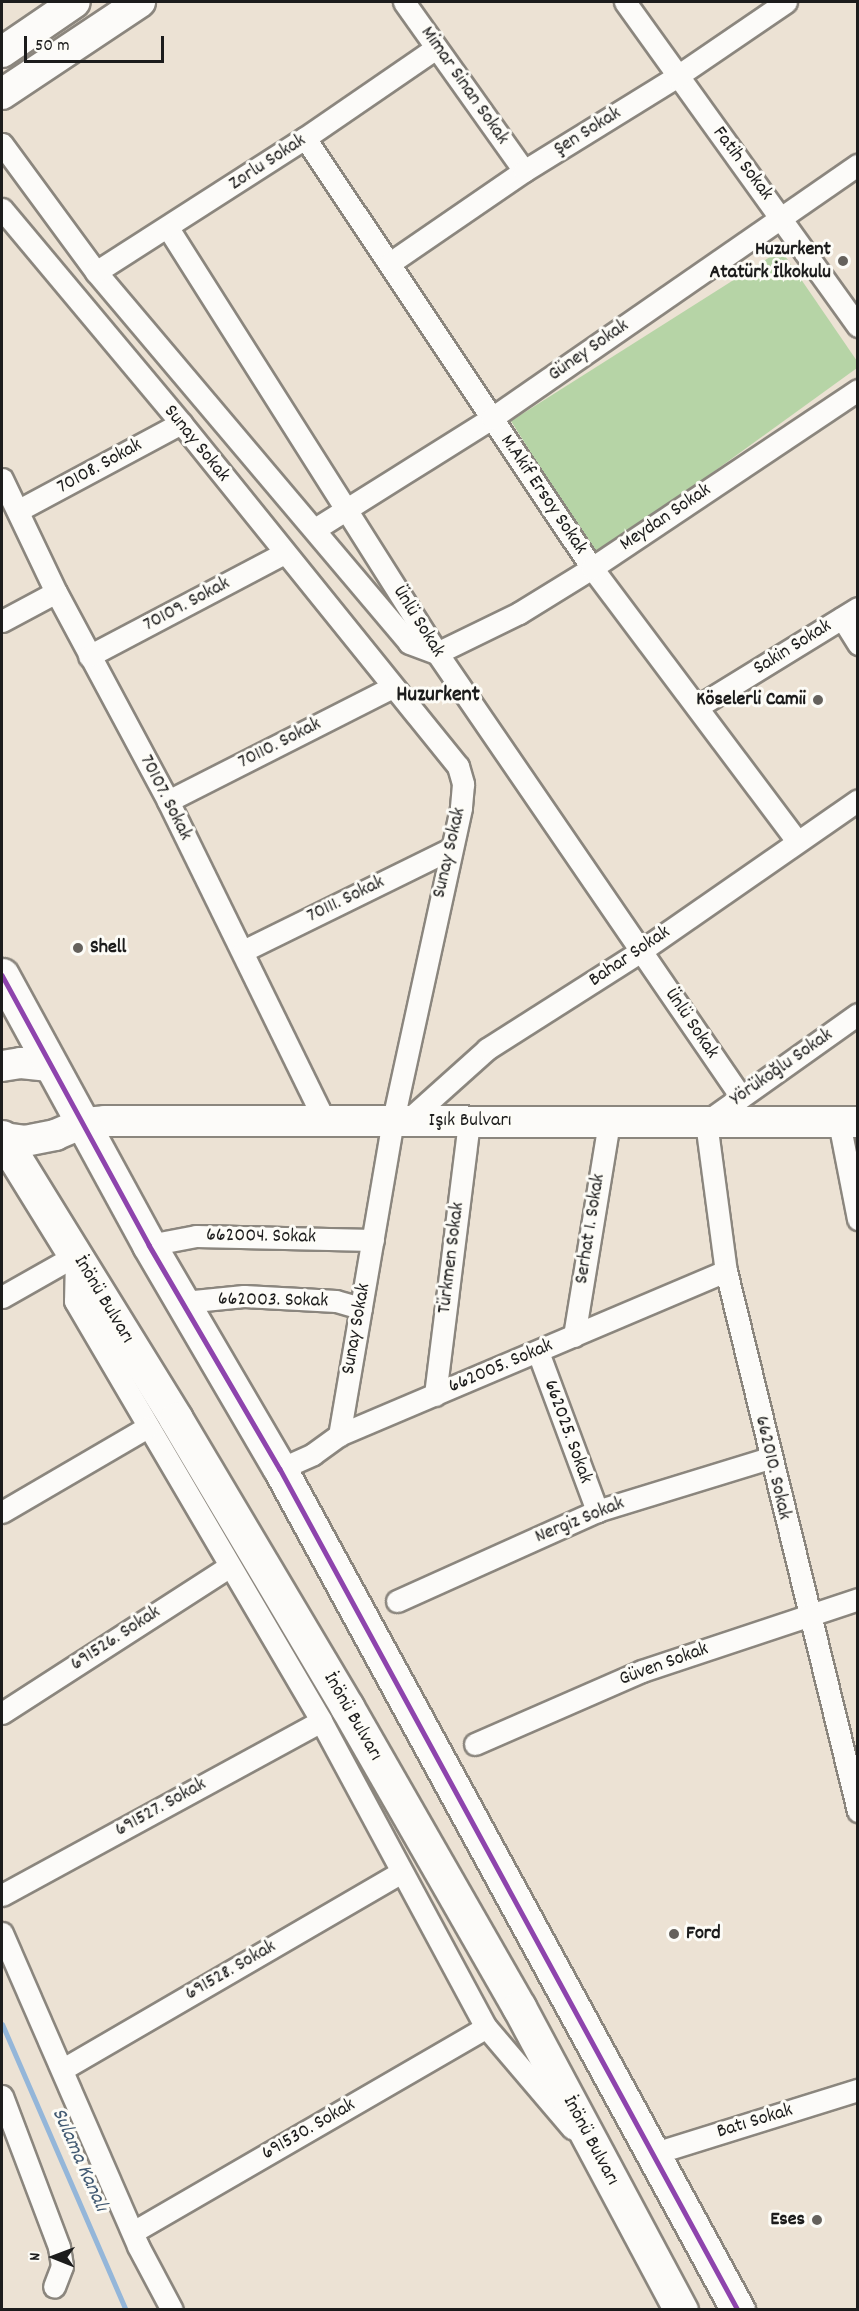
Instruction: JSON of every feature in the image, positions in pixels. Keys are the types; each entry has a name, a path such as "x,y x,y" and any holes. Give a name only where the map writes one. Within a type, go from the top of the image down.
{"highway":[{"path":"2,975 150,1245 280,1469 738,2310"},
{"name":"İnönü Bulvarı","path":"2,1138 76,1255 347,1707 605,2167 681,2310"}],"main road":[{"path":"2,52 75,2"},
{"path":"2,94 140,2"},
{"path":"2,1066 21,1063 52,1066"},
{"name":"Işık Bulvarı","path":"83,1123 324,1120 848,1122"},
{"path":"2,1138 25,1141 55,1135 83,1123"}],"street":[{"name":"Mimar Sinan Sokak","path":"404,2 524,171"},
{"name":"Fatih Sokak","path":"625,2 676,77 782,218 858,326"},
{"name":"Şen Sokak","path":"390,263 524,171 676,77 786,2"},
{"name":"Zorlu Sokak","path":"96,272 168,228 305,138 436,48"},
{"name":"M.Akif Ersoy Sokak","path":"305,138 592,568 796,840"},
{"name":"Sunay Sokak","path":"2,144 96,272 409,643 437,653"},
{"name":"Güney Sokak","path":"315,529 348,506 492,418 858,165"},
{"name":"Sunay Sokak","path":"2,209 181,423 284,554 458,766 463,784 461,807 450,849 400,1120 373,1240 339,1435"},
{"name":"Ünlü Sokak","path":"168,228 348,506 437,653 741,1097"},
{"name":"Meydan Sokak","path":"437,653 519,613 592,568 858,390"},
{"name":"70108. Sokak","path":"19,510 181,423"},
{"name":"70107. Sokak","path":"2,479 19,510 56,592 168,801 324,1120"},
{"name":"70109. Sokak","path":"89,656 284,554"},
{"path":"2,621 56,592"},
{"path":"850,613 858,644"},
{"name":"Sakin Sokak","path":"697,707 850,613"},
{"name":"70110. Sokak","path":"168,801 393,687"},
{"name":"Bahar Sokak","path":"400,1120 487,1049 641,951 796,840 858,800"},
{"name":"70111. Sokak","path":"243,951 450,849"},
{"name":"Yörükoğlu Sokak","path":"706,1122 858,1014"},
{"name":"Türkmen Sokak","path":"435,1395 469,1121"},
{"name":"Serhat 1. Sokak","path":"574,1336 609,1122"},
{"name":"662010. Sokak","path":"706,1122 726,1271 807,1614 858,1811"},
{"path":"848,1122 858,1219"},
{"name":"662004. Sokak","path":"150,1245 196,1236 373,1240"},
{"path":"2,1297 76,1255"},
{"path":"76,1255 75,1301 146,1428 321,1721 400,1873 486,2027 605,2167"},
{"name":"662005. Sokak","path":"280,1469 313,1454 339,1435 726,1271"},
{"name":"662003. Sokak","path":"184,1302 243,1296 336,1301 361,1308"},
{"name":"662025. Sokak","path":"538,1352 597,1511"},
{"path":"2,1512 146,1428"},
{"name":"Nergiz Sokak","path":"397,1601 597,1511 769,1458"},
{"name":"691526. Sokak","path":"2,1713 230,1566"},
{"name":"Güven Sokak","path":"475,1744 642,1671 807,1614 858,1599"},
{"name":"691527. Sokak","path":"2,1894 321,1721"},
{"name":"691528. Sokak","path":"63,2069 400,1873"},
{"path":"2,1933 133,2232 172,2310"},
{"name":"691530. Sokak","path":"133,2232 486,2027"},
{"name":"Batı Sokak","path":"652,2154 858,2090"},
{"path":"2,2096 59,2247 62,2266 54,2288"}],"green space":[{"path":"781,250 857,361 857,368 596,557 511,421"}],"waterway":[{"name":"Sulama Kanalı","path":"2,2024 126,2310"}],"transit line":[{"path":"2,975 149,1245 280,1469 738,2310"}],"place":[{"name":"Huzurkent Atatürk İlkokulu","path":"843,261"},
{"name":"Köselerli Camii","path":"818,700"},
{"name":"Shell","path":"78,948"},
{"name":"Ford","path":"674,1934"},
{"name":"Eses","path":"817,2220"}],"district":[{"name":"Huzurkent","path":"438,696"}]}
